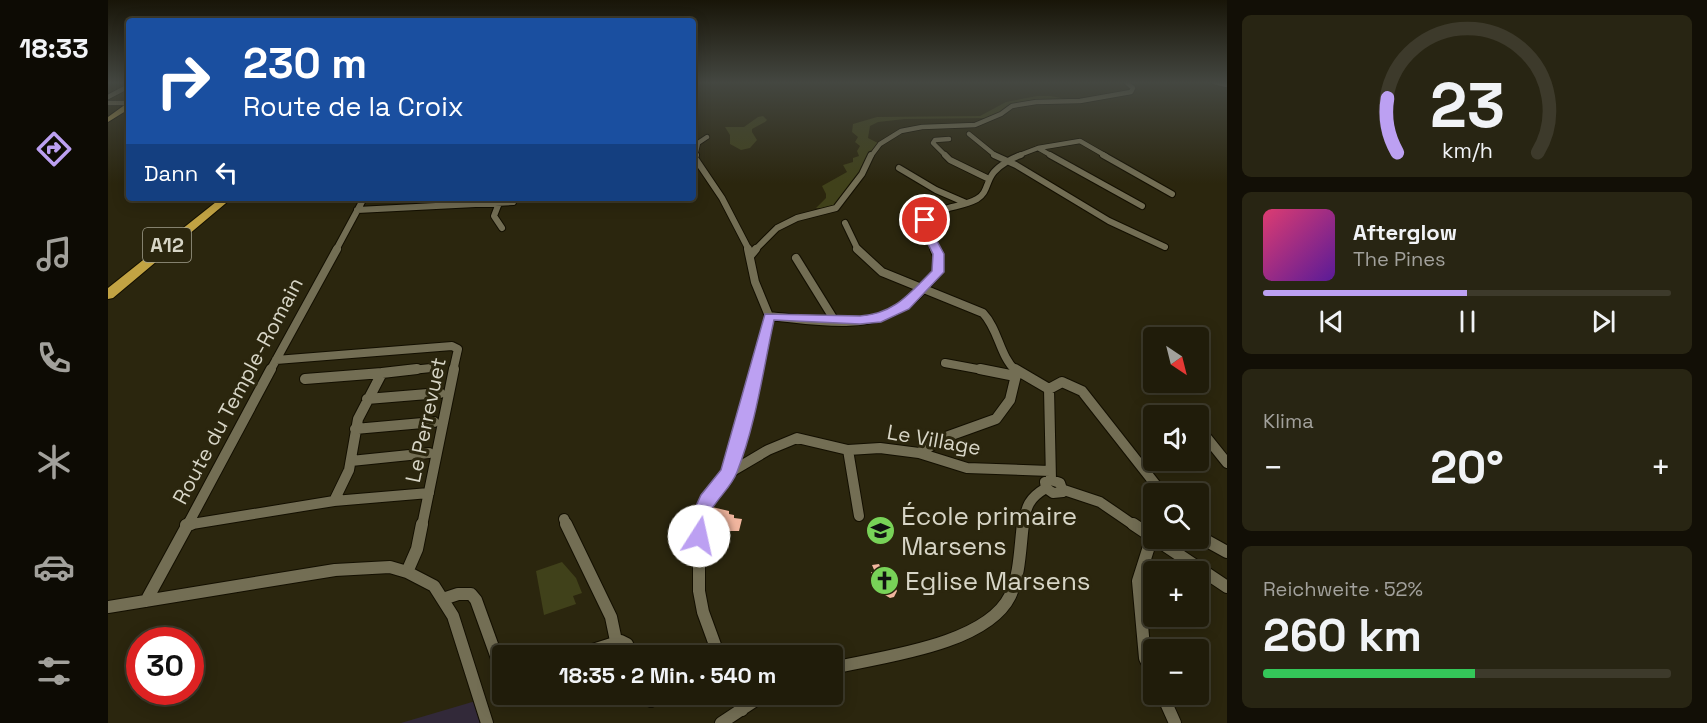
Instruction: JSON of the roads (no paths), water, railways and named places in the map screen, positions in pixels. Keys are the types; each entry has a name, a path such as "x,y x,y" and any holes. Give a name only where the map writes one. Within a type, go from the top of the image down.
{"highway":[{"name":"A12","path":"108,286 215,201"},
{"name":"A12","path":"108,295 223,201"}],"street":[{"path":"751,255 777,228 797,218 836,208 862,174 879,144 901,132 922,127 975,125 997,116"},
{"path":"969,134 996,156 1109,221 1165,247"},
{"path":"696,153 698,143 707,137"},
{"path":"949,140 935,140 933,143 950,160 990,179"},
{"path":"769,316 835,321 876,319 893,313 904,306 938,272 939,254 925,228 925,220 938,210 976,200 985,193 990,179 1006,161 1038,148 1080,141 1172,194"},
{"path":"1038,148 1142,206"},
{"path":"696,159 722,198 751,255 755,282 769,316 729,473 708,500 699,517 699,591 703,612 715,645"},
{"path":"899,168 936,190 966,203"},
{"name":"Route du Temple-Romain","path":"146,601 362,201"},
{"path":"357,210 513,202"},
{"path":"499,203 494,219 502,228"},
{"path":"845,223 859,253 882,272 983,313 995,326 1010,365 1016,374 1010,400 996,419 946,437 919,453"},
{"path":"796,258 835,321"},
{"name":"Le Perrevuet","path":"276,360 452,346 459,349 417,549 407,572"},
{"path":"945,363 1016,374 1050,389"},
{"path":"305,380 431,368"},
{"path":"334,501 344,483 351,460 355,429 367,399 382,372"},
{"path":"1050,389 1062,382 1082,391 1154,483"},
{"path":"843,665 932,645 982,625 995,617 1006,603 1013,588 1026,506 1049,480 1050,389"},
{"path":"367,399 440,393"},
{"path":"355,429 434,423"},
{"name":"Le Village","path":"729,473 768,450 796,438 848,450 880,448 919,453 967,468 1049,480"},
{"path":"1209,439 1227,463"},
{"path":"848,450 859,516"},
{"path":"351,460 429,453"},
{"path":"1049,480 1060,483 1064,490 1076,492 1100,502 1143,531"},
{"path":"186,525 334,501 429,493"},
{"path":"564,519 611,617 616,641"},
{"path":"1209,542 1227,552"},
{"path":"1143,639 1138,581 1148,549"},
{"path":"1170,549 1227,587"},
{"path":"108,607 335,570 390,567 407,572 434,586 453,616 488,723"},
{"path":"443,599 458,594 471,594 476,600 492,645"},
{"path":"605,645 616,641 627,645"},
{"path":"740,705 742,710"},
{"path":"721,723 749,705"},
{"path":"1167,705 1175,723"}],"place":[{"name":"École primaire Marsens","path":"880,531"},
{"name":"Eglise Marsens","path":"884,581"}]}
